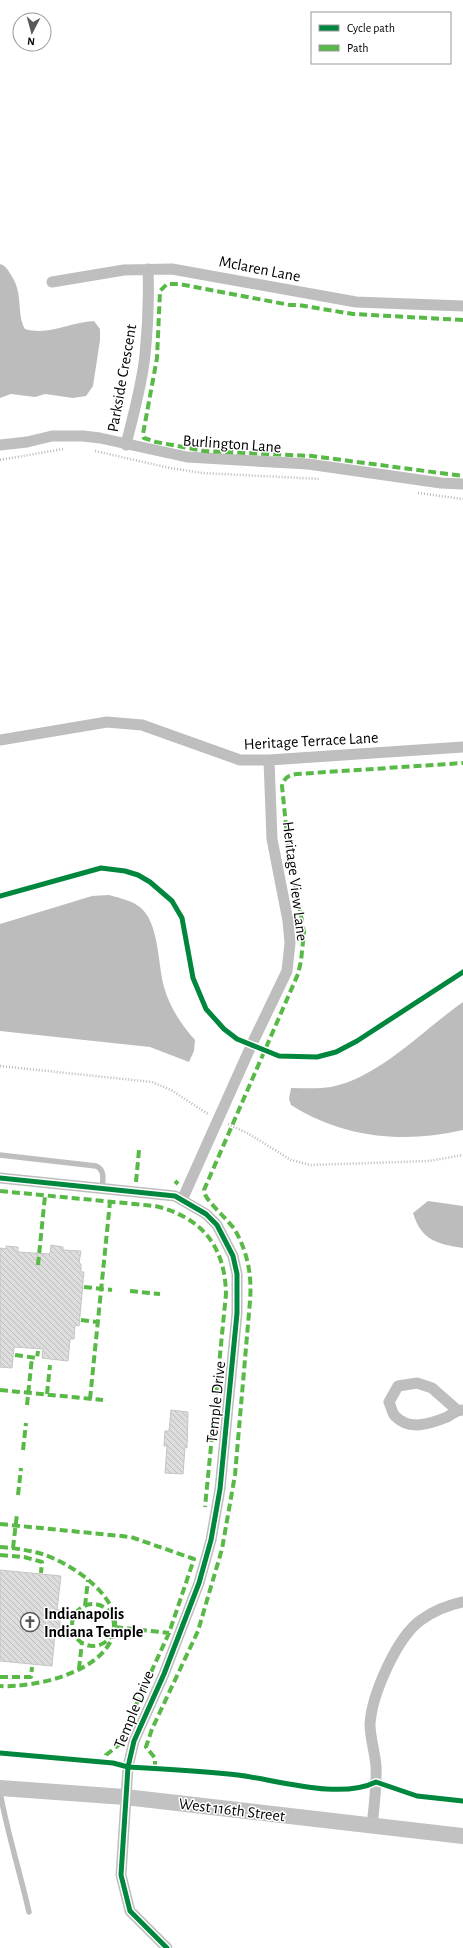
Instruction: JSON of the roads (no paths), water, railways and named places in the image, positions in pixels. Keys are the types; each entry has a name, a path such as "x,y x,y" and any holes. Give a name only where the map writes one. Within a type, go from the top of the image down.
{"main road":[{"name":"West 116th Street","path":"0,1788 126,1797 463,1836"}],"street":[{"name":"Parkside Crescent","path":"126,445 137,400 145,356 148,325 148,269"},
{"name":"Mclaren Lane","path":"52,282 100,272 172,269 356,302 463,306"},
{"name":"Burlington Lane","path":"0,445 27,442 52,436 94,437 187,457 308,464 441,483 463,484"},
{"name":"Heritage Terrace Lane","path":"0,740 107,722 142,725 240,760 269,760 463,747"},
{"name":"Heritage View Lane","path":"182,1200 287,971 290,943 288,921 272,839 269,760"},
{"name":"Temple Drive","path":"0,1178 158,1193 175,1196 206,1214 217,1225 233,1256 237,1274 237,1313 220,1489 211,1540 199,1583 181,1633 134,1741 128,1767 121,1875 130,1911 167,1948"},
{"path":"417,1383 432,1388 460,1410 423,1426 405,1423 394,1415 389,1402 398,1386 417,1383"},
{"path":"372,1826 376,1764 370,1724 373,1702 385,1672 404,1640 421,1620 450,1605 463,1602"}],"lane":[{"path":"0,1156 96,1166 100,1168 103,1173 102,1188"},
{"path":"0,1792 5,1820 30,1912"}],"place":[{"name":"Indianapolis Indiana Temple","path":"30,1622"}]}
